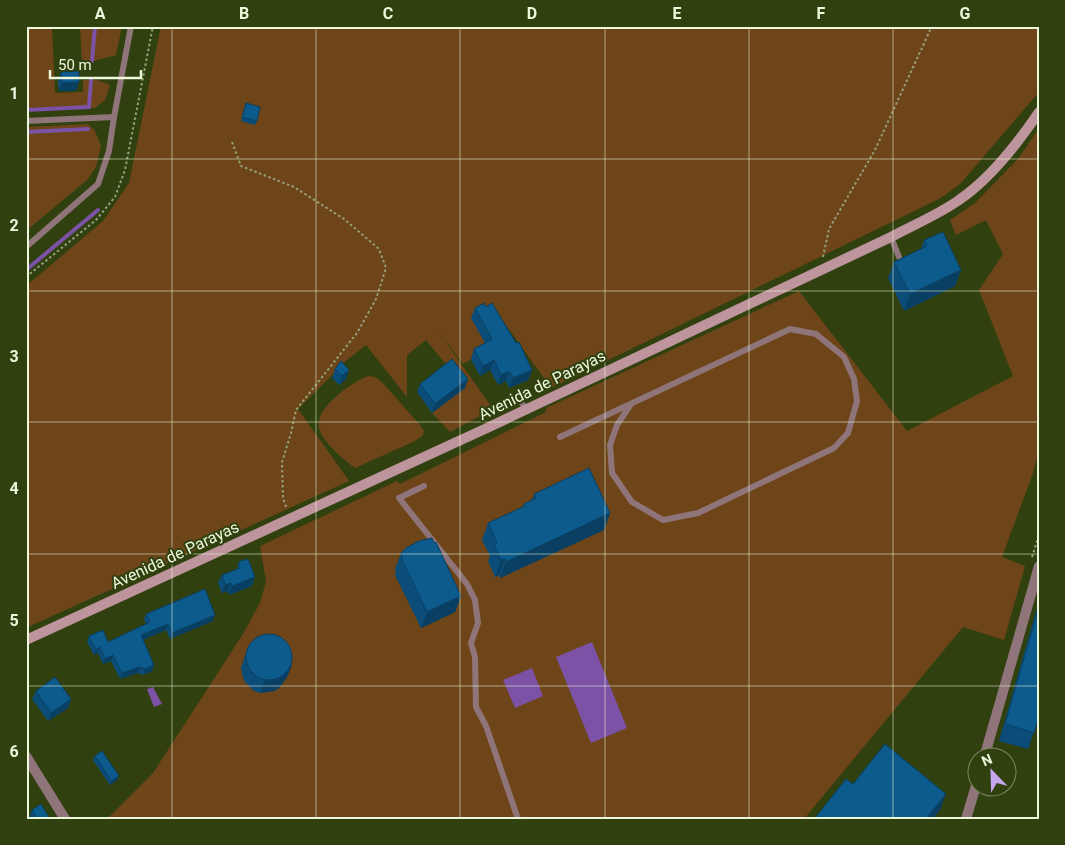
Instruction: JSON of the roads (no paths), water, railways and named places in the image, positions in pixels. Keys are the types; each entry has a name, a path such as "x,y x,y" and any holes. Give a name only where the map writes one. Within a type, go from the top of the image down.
{"street":[{"name":"Avenida de Parayas","path":"26,640 891,237 959,200 974,188 1022,136 1039,112"},
{"path":"987,748 1039,566"},
{"path":"26,756 65,819"},
{"path":"966,819 972,798"}],"lane":[{"path":"26,246 98,184 109,151 131,26"},
{"path":"26,121 114,117"},
{"path":"891,237 899,257"},
{"path":"560,437 790,329 816,334 844,357 854,379 857,401 848,433 834,448 698,514 663,520 632,502 612,473 610,445 617,425 631,404"},
{"path":"518,395 525,409"},
{"path":"424,486 399,498 467,584 475,600 478,623 471,643 475,657 476,706 486,726 518,819"}],"waterway":[{"path":"92,61 95,26"},
{"path":"26,110 89,107 91,80"},
{"path":"26,132 88,129"},
{"path":"26,270 98,210"}]}
